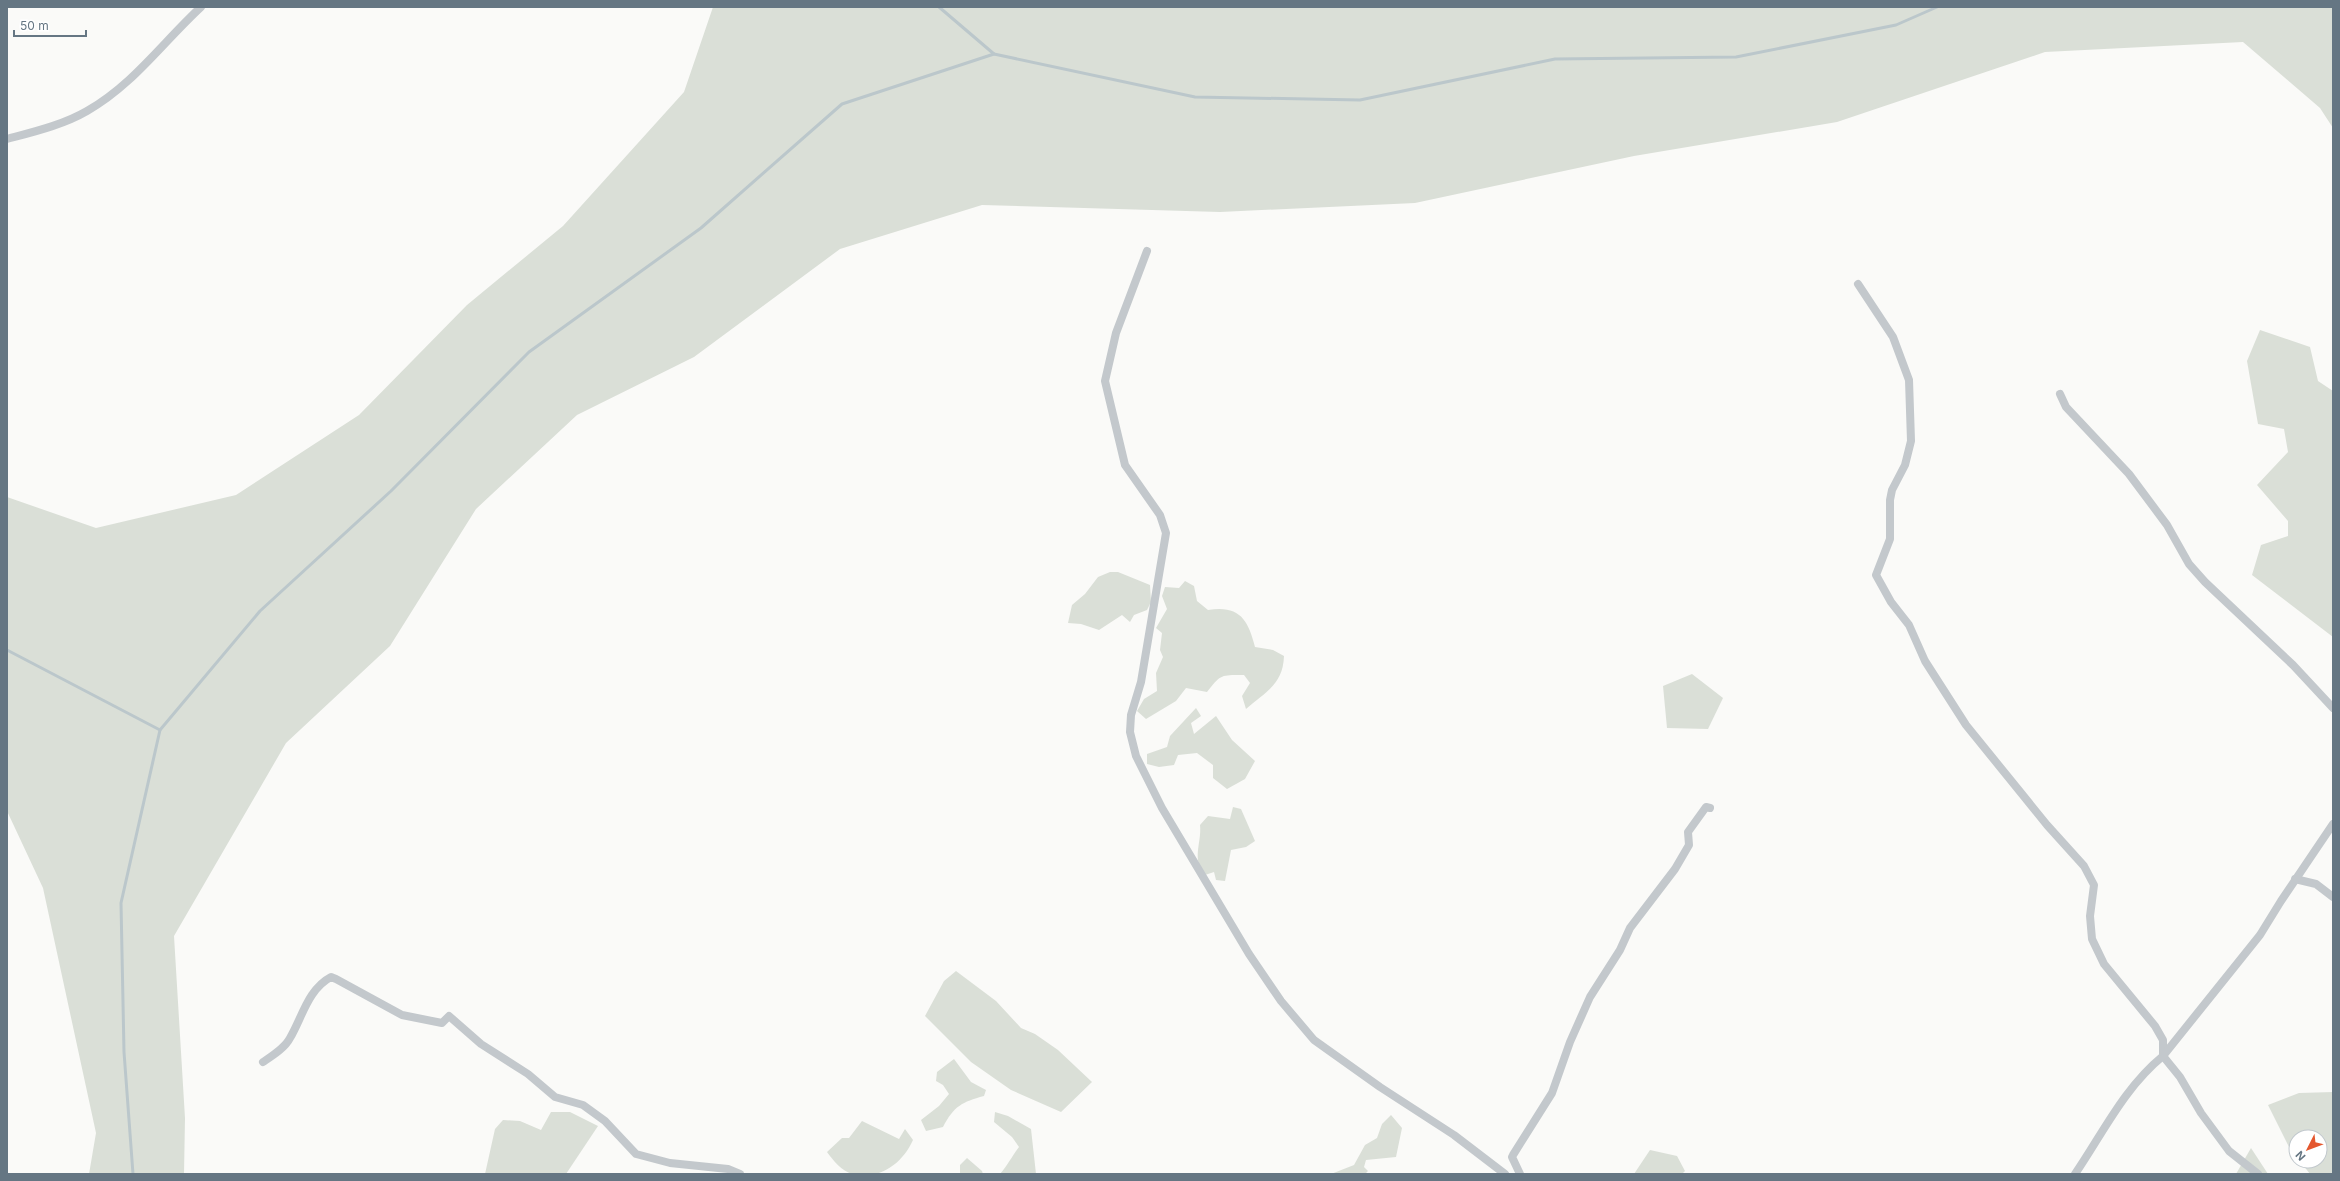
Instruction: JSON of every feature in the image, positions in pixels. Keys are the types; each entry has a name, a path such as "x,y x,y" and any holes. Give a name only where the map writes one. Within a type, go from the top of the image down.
{"street":[{"path":"7,139 50,126 86,111 115,92 145,65 201,7"},
{"path":"1147,251 1116,333 1105,382 1124,465 1160,515 1166,533 1141,682 1131,715 1130,732 1136,756 1193,863 1220,904 1249,954 1301,1026 1328,1051 1454,1134 1506,1174"},
{"path":"1858,284 1893,337 1909,380 1912,441 1905,465 1892,490 1890,500 1890,539 1877,577 1891,602 1909,625 1925,661 1966,725 2047,825 2084,866 2092,878 2094,885 2090,916 2092,939 2097,952 2104,964 2155,1026 2163,1040 2163,1056 2180,1077 2201,1113 2229,1151 2258,1174"},
{"path":"2060,394 2066,407 2129,474 2167,525 2189,564 2205,582 2293,665 2333,708"},
{"path":"1520,1174 1512,1157 1552,1093 1570,1042 1590,997 1620,950 1630,928 1689,845 1688,832 1706,807 1710,808"},
{"path":"2075,1174 2124,1097 2163,1056 2260,935 2295,879 2306,866 2333,824"},
{"path":"2295,879 2316,884 2333,897"},
{"path":"263,1062 290,1039 306,1004 322,984 331,978 336,979 402,1014 442,1023 449,1016 481,1044 528,1074 555,1097 583,1105 605,1121 636,1154 670,1163 728,1169 740,1174"}],"shaded area":[{"path":"713,7 2333,7 2333,128 2320,108 2243,42 2045,52 1837,122 1634,156 1415,203 1220,212 982,205 840,249 694,357 577,415 476,509 390,646 286,743 174,936 185,1118 184,1174 89,1174 96,1133 43,888 7,811 7,497 96,528 236,495 359,415 467,305 563,226 684,92"},
{"path":"2260,330 2310,347 2318,381 2333,391 2333,637 2252,575 2261,545 2288,536 2288,521 2257,485 2288,452 2284,429 2258,424 2247,361"},
{"path":"1110,572 1118,572 1150,585 1151,602 1147,610 1134,615 1130,622 1122,615 1099,630 1081,624 1068,623 1072,605 1085,594 1098,577"},
{"path":"1185,581 1194,586 1197,601 1208,610 1227,610 1235,612 1240,616 1249,629 1255,647 1273,650 1284,656 1283,666 1277,681 1272,687 1246,709 1242,696 1250,683 1244,675 1230,675 1219,679 1207,692 1186,688 1176,701 1146,719 1137,711 1144,699 1157,691 1156,673 1163,657 1160,650 1162,633 1156,628 1167,609 1162,596 1165,587 1179,588"},
{"path":"1692,674 1723,698 1708,729 1667,728 1663,686"},
{"path":"1196,708 1201,716 1191,723 1194,734 1216,716 1232,740 1255,761 1245,779 1227,789 1213,778 1213,765 1197,753 1178,755 1174,765 1159,767 1147,764 1147,754 1167,747 1170,736"},
{"path":"1233,807 1241,809 1255,841 1246,847 1231,850 1225,881 1216,880 1214,872 1205,875 1199,863 1198,851 1200,825 1208,816 1230,819"},
{"path":"956,971 996,1001 1021,1028 1035,1034 1058,1050 1092,1082 1061,1112 1011,1090 971,1062 925,1016 944,981"},
{"path":"954,1059 971,1082 986,1090 984,1096 970,1100 959,1106 951,1114 943,1127 926,1131 921,1120 939,1106 949,1094 943,1085 936,1081 937,1072"},
{"path":"2333,1092 2333,1174 2310,1174 2306,1169 2328,1169 2328,1129 2288,1129 2288,1145 2268,1105 2299,1093"},
{"path":"551,1112 570,1112 598,1126 566,1174 485,1174 495,1129 503,1120 520,1121 541,1130"},
{"path":"995,1112 1008,1116 1031,1129 1036,1174 1000,1174 1019,1147 1012,1137 994,1122"},
{"path":"1391,1115 1402,1128 1396,1157 1366,1160 1364,1167 1368,1171 1365,1174 1331,1174 1354,1165 1365,1145 1377,1138 1382,1124"},
{"path":"862,1121 899,1139 905,1129 913,1140 903,1156 896,1163 881,1172 872,1175 853,1174 845,1171 827,1152 842,1138 849,1138"},
{"path":"2251,1148 2268,1174 2236,1174"},
{"path":"1650,1150 1677,1156 1685,1171 1682,1174 1634,1174"},
{"path":"967,1158 982,1171 983,1174 960,1174 960,1165"}],"waterway":[{"path":"939,7 994,54"},
{"path":"133,1174 124,1052 121,903 160,730 260,611 391,491 529,352 701,228 842,104 994,54 1195,97 1360,100 1555,59 1736,57 1896,25 1937,7"},
{"path":"7,650 160,730"}]}
